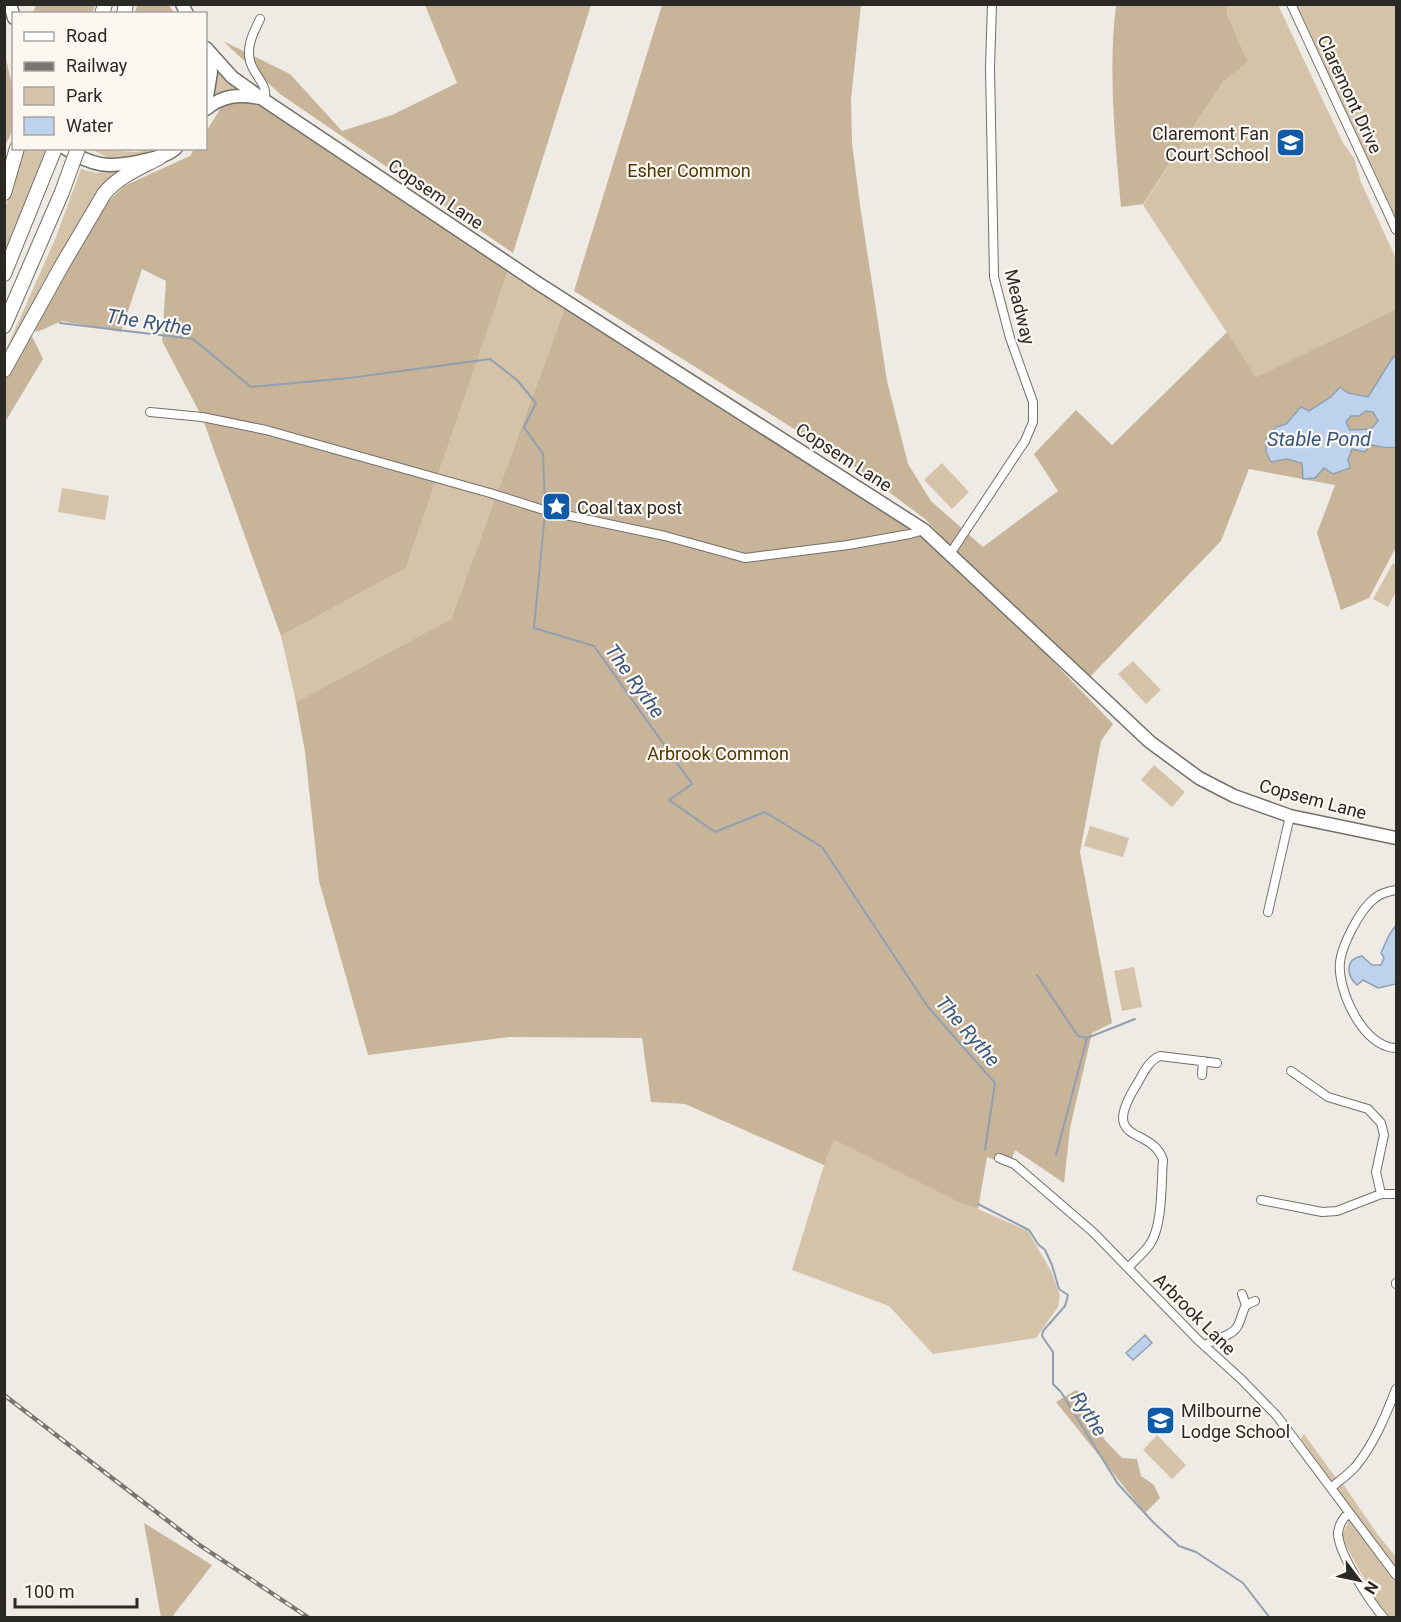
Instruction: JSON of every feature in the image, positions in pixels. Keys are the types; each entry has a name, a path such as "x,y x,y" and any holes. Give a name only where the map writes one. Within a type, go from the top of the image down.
{"highway":[{"path":"4,193 16,150"},
{"path":"4,274 55,150"},
{"path":"4,326 62,192 77,150"},
{"path":"4,370 85,224 110,186 125,175 160,157"}],"main road":[{"name":"Copsem Lane","path":"207,50 232,77 263,100 539,284 924,530 1153,745 1199,778 1234,796 1290,816 1396,838"},
{"path":"207,54 211,72 207,97"},
{"name":"Copsem Lane","path":"207,108 228,96 242,95 263,100"},
{"path":"68,150 85,160 106,166 160,157 173,150"}],"street":[{"name":"Meadway","path":"950,554 1025,441 1031,430 1035,412 1002,314 994,277 990,68 992,4"},
{"name":"Claremont Drive","path":"1291,4 1396,230"},
{"path":"260,19 249,41 250,61 266,89 263,100"},
{"path":"150,412 202,417 266,430 544,510 665,536 745,558 848,545 924,530"},
{"path":"1268,912 1290,816"},
{"path":"1396,890 1375,897 1364,911 1344,941 1340,964 1344,993 1358,1022 1372,1038 1387,1048 1396,1048"},
{"path":"1128,1268 1150,1244 1154,1236 1158,1218 1163,1160 1161,1153 1155,1147 1129,1131 1123,1120 1124,1105 1155,1058 1173,1056 1217,1063"},
{"path":"1202,1075 1203,1061"},
{"path":"1291,1071 1328,1097 1368,1109 1382,1123 1384,1135 1376,1172 1381,1194"},
{"name":"Arbrook Lane","path":"999,1158 1014,1164 1036,1181 1094,1233 1204,1346 1277,1416 1396,1575"},
{"path":"1261,1200 1322,1212 1337,1211 1381,1194 1396,1194"},
{"path":"1204,1346 1237,1329 1246,1305 1242,1294"},
{"path":"1246,1305 1255,1301"},
{"path":"1331,1488 1356,1466 1380,1425 1396,1389"},
{"path":"1349,1512 1339,1526 1340,1546 1370,1600 1383,1617"}],"green space":[{"path":"36,4 95,5 92,12 33,12"},
{"path":"137,5 169,5 173,12 135,12"},
{"path":"425,5 591,5 513,253 280,94 223,41 290,74 342,131 392,115 457,83"},
{"name":"Esher Common","path":"662,5 861,5 851,99 852,143 887,381 908,464 931,501 983,547 1058,491 1034,454 1076,410 1112,445 1227,332 1256,377 1396,309 1396,547 1369,598 1341,610 1317,533 1335,485 1249,469 1221,541 1088,679 967,564 925,519 858,469 574,291"},
{"path":"1116,5 1228,5 1227,14 1248,62 1223,82 1143,204 1121,207 1112,80"},
{"name":"Claremont Fan Court School","path":"1228,5 1278,5 1343,143 1354,158 1361,182 1396,259 1396,309 1256,377 1143,205 1223,82 1248,62 1227,14"},
{"path":"1296,5 1396,5 1396,219"},
{"path":"4,51 12,86 12,130 5,146"},
{"path":"215,66 244,89 214,99 212,97 215,86"},
{"path":"252,100 509,268 406,568 281,636 202,417 162,341 166,281 142,269 121,332 62,321 37,332 32,329 86,240 102,208 124,186 190,156 193,150 207,150 207,130 222,106"},
{"path":"21,150 48,150 5,251 4,214"},
{"path":"93,150 136,152 163,150 160,152 112,160"},
{"path":"81,169 96,173 123,170 5,358 5,352 56,237"},
{"path":"509,268 566,305 451,619 296,702 281,636 406,568"},
{"name":"Arbrook Common","path":"566,305 892,513 972,577 1113,724 1101,741 1080,852 1112,1023 1092,1033 1070,1128 1064,1183 1015,1150 1010,1165 987,1157 978,1209 958,1202 834,1140 824,1165 685,1104 651,1102 642,1038 509,1037 368,1055 319,881 305,752 296,702 451,619"},
{"path":"29,336 33,338 43,359 5,422 5,378"},
{"path":"942,463 969,492 952,509 924,480"},
{"path":"62,488 109,496 105,520 58,512"},
{"path":"1393,563 1396,565 1396,592 1388,607 1373,599"},
{"path":"1133,661 1161,690 1146,704 1118,674"},
{"path":"1154,765 1185,792 1172,807 1141,780"},
{"path":"1090,826 1129,838 1123,857 1084,846"},
{"path":"1134,967 1142,1007 1122,1011 1114,971"},
{"path":"834,1140 958,1202 1028,1231 1051,1271 1060,1296 1058,1307 1036,1338 933,1354 889,1306 792,1270 824,1165"},
{"path":"1076,1390 1090,1398 1087,1407 1104,1439 1122,1458 1137,1459 1141,1476 1154,1485 1160,1498 1145,1513 1056,1402"},
{"path":"1304,1434 1396,1557 1396,1617 1390,1617 1377,1602 1345,1544 1342,1534 1354,1512 1301,1439"},
{"path":"1157,1435 1186,1465 1172,1479 1143,1450"},
{"path":"144,1523 212,1565 172,1617 161,1617"}],"water":[{"name":"Stable Pond","path":"1393,357 1396,357 1396,447 1370,445 1365,452 1352,449 1348,460 1350,468 1333,474 1324,468 1315,478 1303,479 1302,463 1287,459 1271,462 1266,452 1266,438 1276,427 1286,424 1301,407 1309,411 1331,397 1340,387 1348,393 1368,397","holes":["1366,411 1373,412 1378,421 1371,429 1350,430 1346,422 1351,416 1359,416"]},
{"path":"1396,925 1396,984 1378,988 1363,980 1357,985 1349,972 1352,960 1362,956 1372,965 1381,965 1384,958 1381,953"},
{"path":"1145,1335 1152,1343 1133,1360 1126,1353"}],"waterway":[{"name":"The Rythe","path":"60,323 193,339 251,387 349,378 490,359 517,380 536,403 524,427 543,454 545,507"},
{"name":"The Rythe","path":"545,513 534,628 594,646 692,784 669,800 715,832 765,812 822,847 928,1007 995,1083 985,1150"},
{"path":"1037,975 1078,1036 1087,1038 1135,1019"},
{"path":"1056,1155 1087,1038"},
{"name":"Rythe","path":"978,1204 1029,1230 1045,1250 1059,1289 1068,1295 1065,1306 1043,1331 1042,1336 1053,1352 1053,1384 1061,1392 1118,1484 1179,1546 1196,1552 1243,1583 1270,1618"}],"railway":[{"path":"4,1395 198,1544 309,1618"}],"place":[{"name":"Claremont Fan Court School","path":"1290,143"},
{"name":"Coal tax post","path":"556,507"},
{"name":"Milbourne Lodge School","path":"1160,1420"}]}
